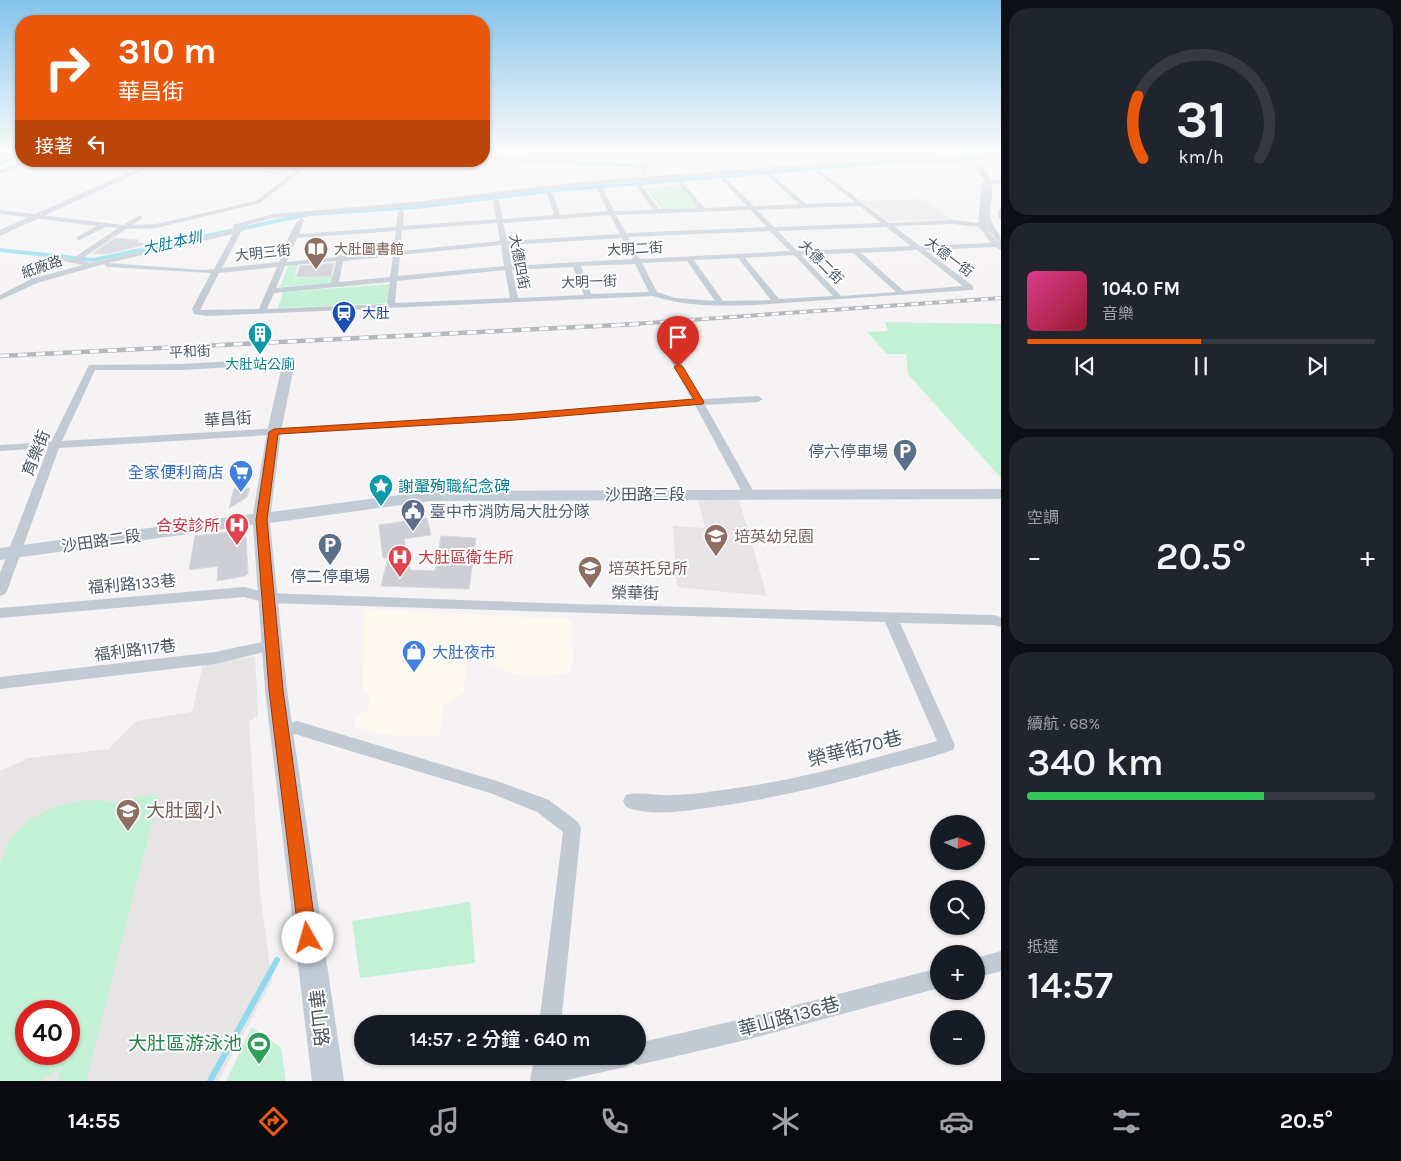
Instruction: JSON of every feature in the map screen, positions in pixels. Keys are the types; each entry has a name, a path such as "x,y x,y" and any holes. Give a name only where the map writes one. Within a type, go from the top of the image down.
{"street":[{"path":"0,233 74,199"},
{"path":"0,212 124,227 156,226 258,202 261,199"},
{"path":"218,270 236,228 274,216 452,199"},
{"path":"236,228 301,220 400,212 501,199"},
{"path":"552,199 558,217"},
{"path":"606,199 654,294"},
{"path":"651,199 658,212"},
{"path":"695,199 704,210"},
{"name":"大德二街","path":"743,199 838,297"},
{"path":"798,199 805,206"},
{"name":"大德一街","path":"853,199 970,288"},
{"path":"983,199 979,213 980,225 1000,245"},
{"path":"988,199 986,207 987,222 1000,245"},
{"path":"995,199 994,217 1001,230"},
{"name":"大德四街","path":"496,200 498,221 514,299"},
{"path":"293,236 399,230 613,213 859,204"},
{"path":"1001,210 1001,218"},
{"path":"391,305 400,212"},
{"path":"73,261 140,217"},
{"path":"262,311 301,220"},
{"name":"大明三街","path":"58,259 94,264 203,272 503,242 625,235 954,222 980,225"},
{"path":"79,238 104,225"},
{"name":"紙廠路","path":"0,298 34,281 236,228"},
{"name":"大明二街","path":"271,291 508,268 794,253 1000,245"},
{"path":"855,251 902,292"},
{"path":"740,256 776,301"},
{"path":"335,284 340,257"},
{"path":"689,258 720,304"},
{"path":"576,264 588,296"},
{"name":"大明一街","path":"218,270 196,309 197,312 208,314 654,294 666,300 720,304 970,288"},
{"path":"663,338 700,402 749,494"},
{"name":"平和街","path":"92,367 182,367 289,361"},
{"name":"華山路","path":"289,361 274,432 261,520 276,690 328,1081"},
{"name":"育樂街","path":"0,591 7,553 79,389 92,367"},
{"name":"華昌街","path":"0,448 515,417 758,399"},
{"name":"沙田路三段","path":"261,520 430,496 1001,494"},
{"name":"沙田路二段","path":"7,553 261,520"},
{"name":"福利路133巷","path":"0,614 244,592 267,598"},
{"name":"榮華街","path":"267,598 574,609 993,620 1001,622"},
{"name":"榮華街70巷","path":"632,801 656,805 735,797 868,767 947,745 890,617"},
{"name":"福利路117巷","path":"0,683 215,658 272,645"},
{"path":"297,728 494,787 543,806 572,828 551,1015"},
{"path":"985,965 1001,961"},
{"name":"華山路136巷","path":"646,1052 746,1029 930,980"},
{"path":"543,1071 576,1065"}],"shaded area":[{"path":"924,199 953,220 890,221 861,201"},
{"name":"培英幼兒園","path":"698,499 739,500 767,596 677,587 673,526 705,528"},
{"name":"大肚夜市","path":"364,609 568,619 572,624 573,662 569,673 536,677 508,673 467,652 464,693 444,704 439,736 399,736 377,733 354,726 356,716 368,709 370,694 365,693 363,688"},
{"name":"大肚國小","path":"255,656 258,715 249,722 260,893 272,981 218,1081 0,1081 0,771 29,758 109,749 136,721 192,712 203,664"}],"green space":[{"path":"655,199 694,199 701,208 662,210"},
{"path":"298,262 295,278 334,276 334,283 280,287 289,263"},
{"path":"391,284 390,303 278,308 283,292"},
{"path":"885,322 1001,324 1001,478 908,374 906,354 887,354 867,332 888,331"},
{"path":"159,795 86,1081 58,1081 61,1067 40,1081 0,1081 0,863 9,841 20,828 33,818 65,804 99,800 116,802 131,808 135,797"},
{"path":"470,902 475,963 360,978 352,921"},
{"name":"大肚區游泳池","path":"252,1027 281,1048 286,1081 226,1081"}],"building":[{"path":"115,238 139,240 136,242 147,244 107,254 93,253"},
{"name":"大肚圖書館","path":"334,263 331,276 296,277 300,266"},
{"name":"全家便利商店","path":"250,488 247,497 229,508 234,489"},
{"path":"427,518 431,535 404,539 410,570 435,571 441,536 476,538 469,589 381,586 388,558 383,558 379,525"},
{"path":"234,531 243,533 246,537 248,573 245,576 217,581 218,566 189,570 195,536"}],"waterway":[{"name":"大肚本圳","path":"0,250 93,260 310,214 417,207 480,199"},
{"path":"210,1081 277,960"}],"railway":[{"path":"618,325 1001,298"},
{"path":"0,356 639,324"}],"place":[{"name":"大肚圖書館","path":"316,270"},
{"name":"大肚","path":"344,334"},
{"name":"大肚站公廁","path":"260,355"},
{"name":"停六停車場","path":"905,472"},
{"name":"全家便利商店","path":"241,493"},
{"name":"謝翬殉職紀念碑","path":"381,507"},
{"name":"臺中市消防局大肚分隊","path":"413,532"},
{"name":"合安診所","path":"237,546"},
{"name":"培英幼兒園","path":"716,557"},
{"name":"停二停車場","path":"330,566"},
{"name":"大肚區衛生所","path":"400,578"},
{"name":"培英托兒所","path":"590,589"},
{"name":"大肚夜市","path":"414,673"},
{"name":"大肚國小","path":"128,832"},
{"name":"大肚區游泳池","path":"259,1065"}],"route":[{"path":"308,938 276,690 261,520 274,432 515,417 700,402 678,367"}]}
